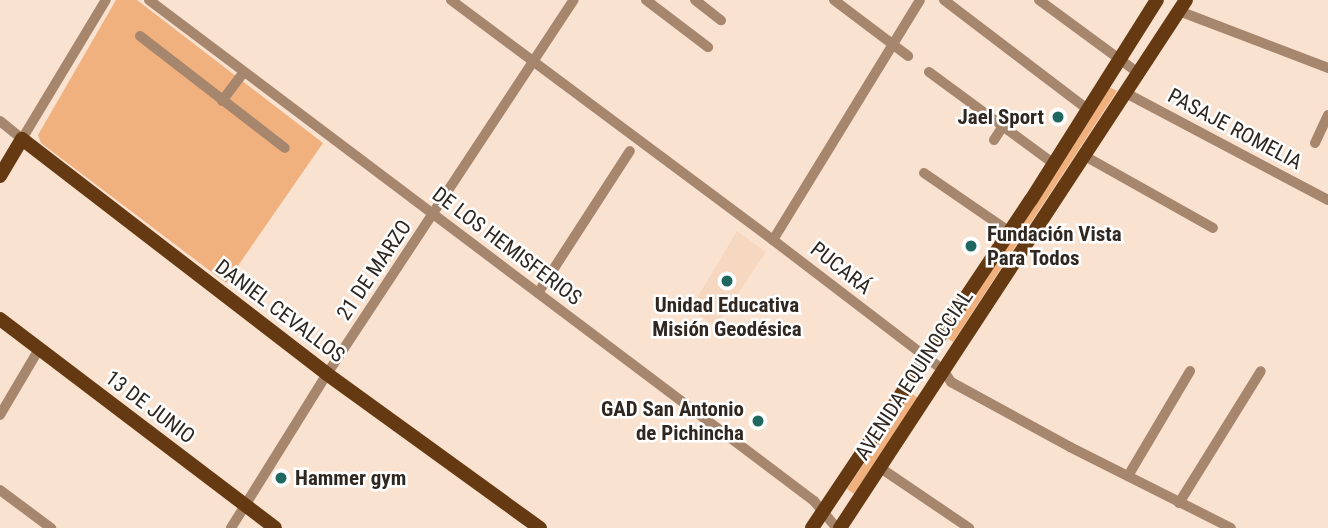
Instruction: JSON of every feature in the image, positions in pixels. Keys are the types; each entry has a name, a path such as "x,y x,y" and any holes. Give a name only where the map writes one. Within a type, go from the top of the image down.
{"main road":[{"name":"AVENIDA EQUINOCCIAL","path":"812,528 1010,232 1157,0"},
{"name":"AVENIDA EQUINOCCIAL","path":"838,528 1182,5"},
{"path":"0,176 22,139"},
{"name":"DANIEL CEVALLOS","path":"22,139 327,374 540,528"},
{"name":"13 DE JUNIO","path":"0,319 275,528"}],"street":[{"path":"22,139 106,0"},
{"name":"DE LOS HEMISFERIOS","path":"149,0 814,501 821,513 838,528"},
{"name":"PUCARÁ","path":"451,0 773,240 943,370 951,382 1231,528"},
{"name":"21 DE MARZO","path":"231,528 327,374 574,0"},
{"path":"646,0 708,47"},
{"path":"695,0 721,20"},
{"path":"834,0 908,56"},
{"path":"773,240 920,0"},
{"path":"944,0 1087,109"},
{"path":"1039,0 1136,72"},
{"path":"1182,5 1328,68"},
{"path":"139,36 285,149"},
{"path":"222,101 244,72"},
{"path":"929,72 1053,163"},
{"name":"PASAJE ROMELIA","path":"1124,92 1328,200"},
{"path":"1315,143 1328,115"},
{"name":"DANIEL CEVALLOS","path":"0,121 22,139"},
{"path":"994,139 1003,126"},
{"path":"538,293 630,150"},
{"path":"1083,155 1213,228"},
{"path":"924,173 1010,232"},
{"path":"0,415 39,349"},
{"path":"1128,476 1190,371"},
{"path":"1179,503 1261,372"},
{"path":"879,467 969,528"},
{"path":"0,490 51,528"}],"shaded area":[{"path":"116,0 137,0 323,143 226,283 41,143 38,135"},
{"path":"1109,87 1117,91 953,342 945,337"},
{"name":"Unidad Educativa Misión Geodésica","path":"737,231 766,252 716,326 690,310"},
{"path":"911,393 918,398 854,494 847,489"}],"place":[{"name":"Jael Sport","path":"1058,117"},
{"name":"Fundación Vista Para Todos","path":"971,246"},
{"name":"Unidad Educativa Misión Geodésica","path":"727,281"},
{"name":"GAD San Antonio de Pichincha","path":"758,421"},
{"name":"Hammer gym","path":"281,478"}]}
